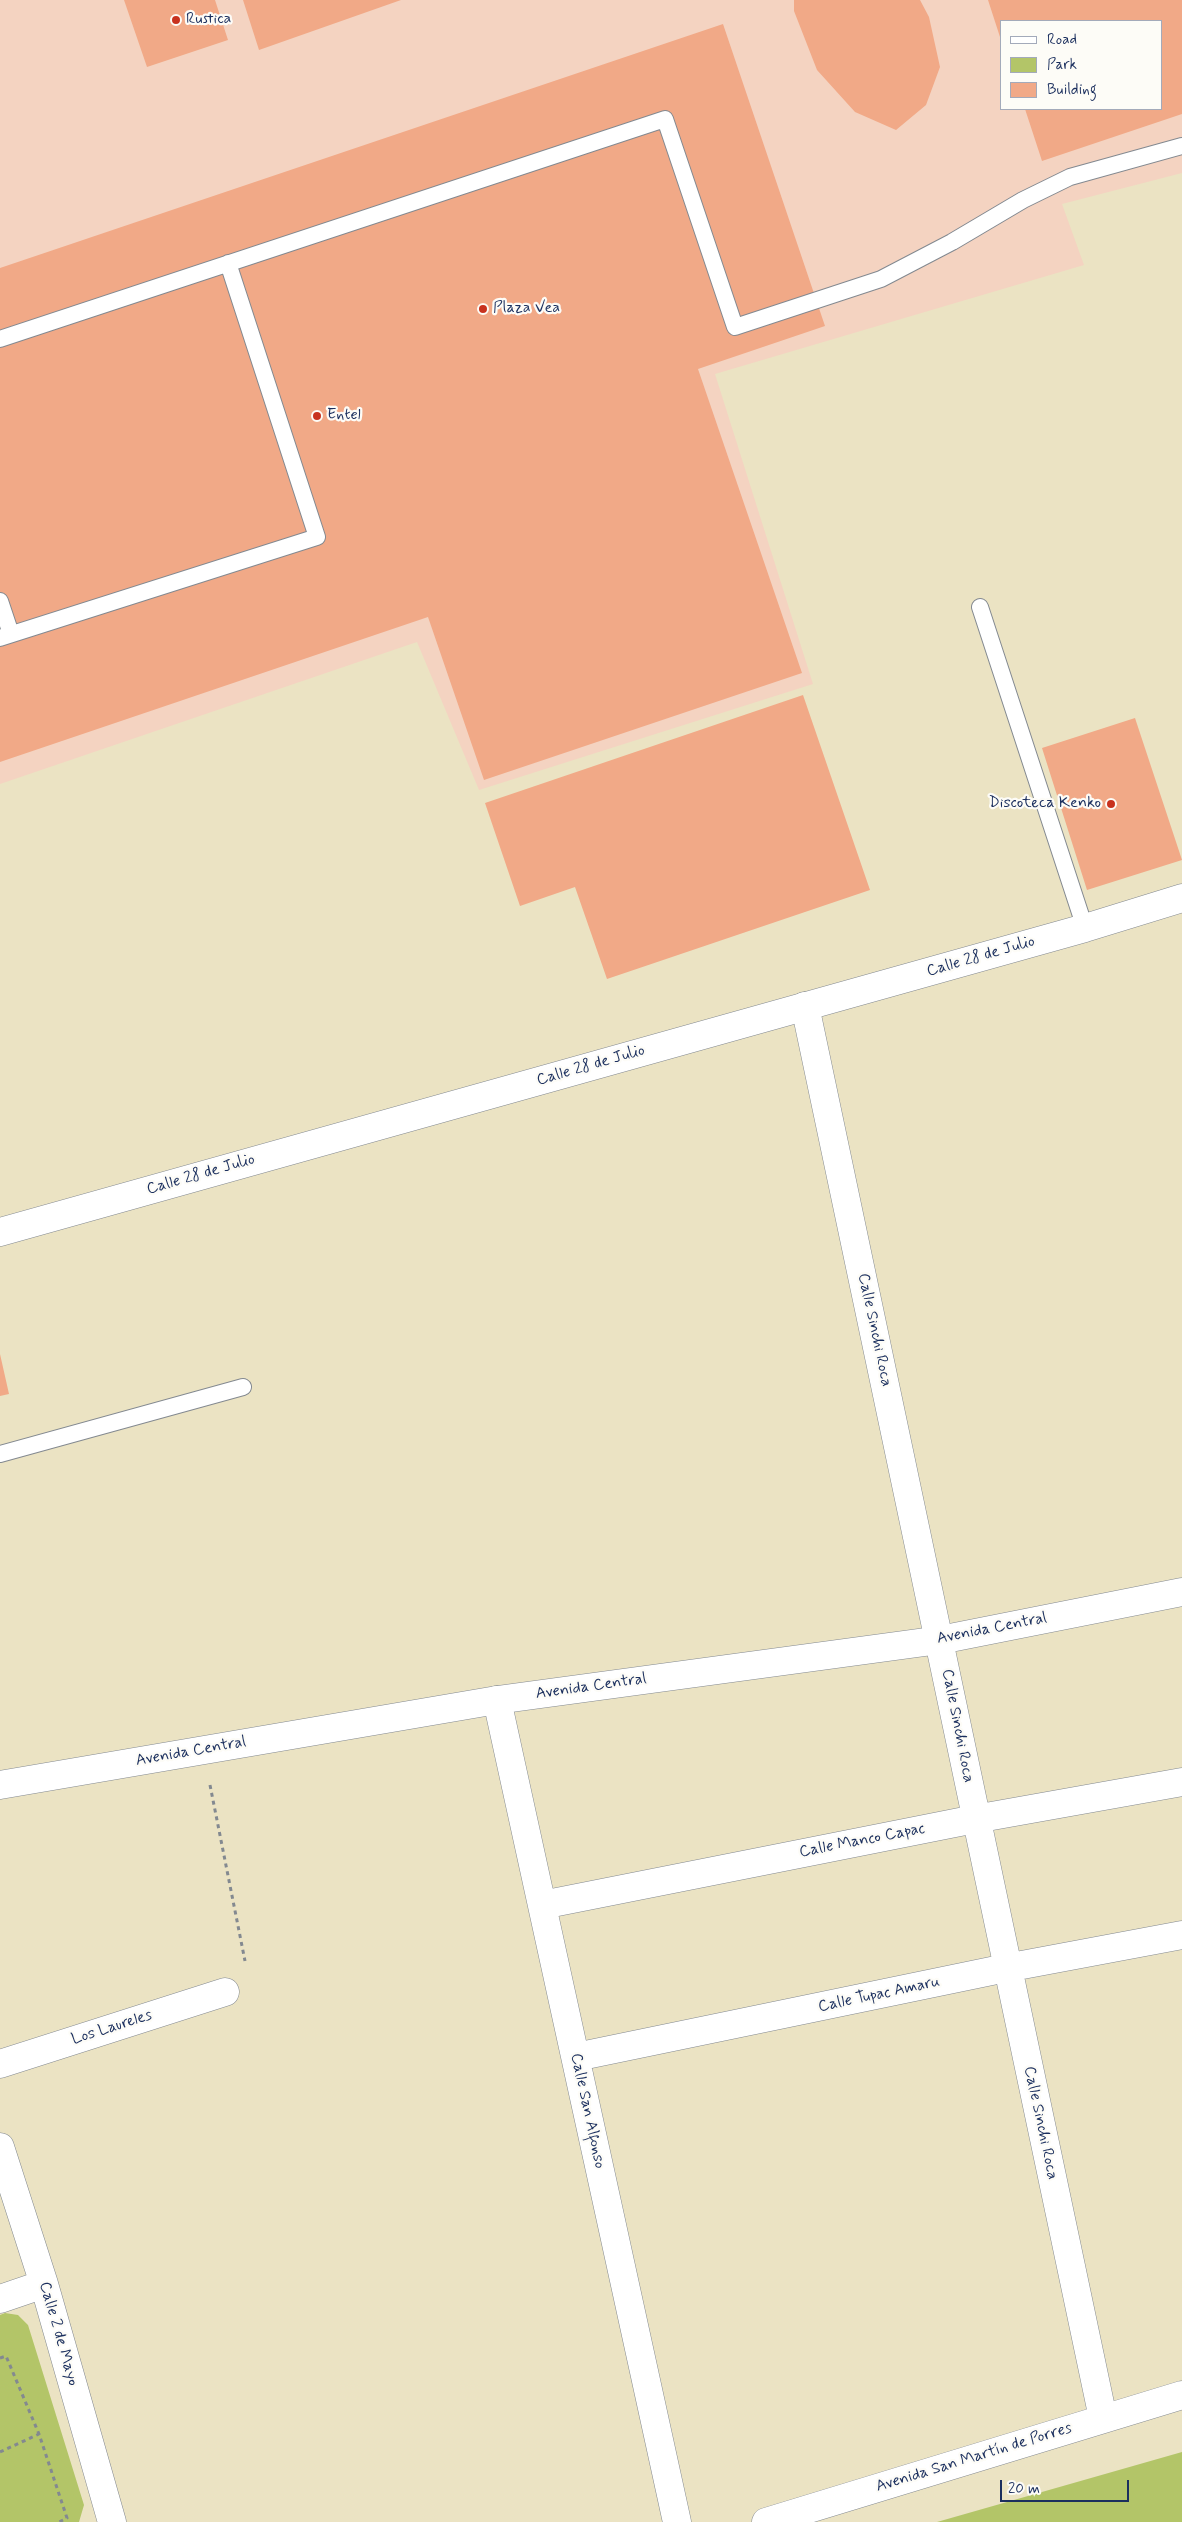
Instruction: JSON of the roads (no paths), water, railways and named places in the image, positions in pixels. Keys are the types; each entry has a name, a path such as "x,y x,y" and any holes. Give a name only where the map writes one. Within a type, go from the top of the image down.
{"street":[{"name":"Calle 28 de Julio","path":"0,1232 1084,928 1182,898"},
{"name":"Calle Sinchi Roca","path":"805,1006 940,1640 1006,1968 1103,2418"},
{"name":"Avenida Central","path":"0,1785 497,1700 940,1640 1182,1592"},
{"name":"Calle San Alfonso","path":"497,1700 677,2522"},
{"name":"Calle Manco Capac","path":"542,1904 975,1819 1182,1782"},
{"name":"Calle Tupac Amaru","path":"576,2057 1006,1968 1182,1935"},
{"name":"Los Laureles","path":"0,2064 225,1992"},
{"name":"Calle 2 de Mayo","path":"0,2147 44,2284 112,2522"},
{"path":"0,2299 44,2284"},
{"name":"Avenida San Martín de Porres","path":"766,2522 1182,2395"}],"lane":[{"path":"0,339 665,119 735,327 881,279 952,242 1023,200 1070,177 1182,146"},
{"path":"0,602 6,636 317,536 228,263"},
{"path":"980,606 1084,928"},
{"path":"0,1454 243,1387"}],"place":[{"name":"Rustica","path":"176,20"},
{"name":"Plaza Vea","path":"483,309"},
{"name":"Entel","path":"317,416"},
{"name":"Discoteca Kenko","path":"1111,804"}]}
